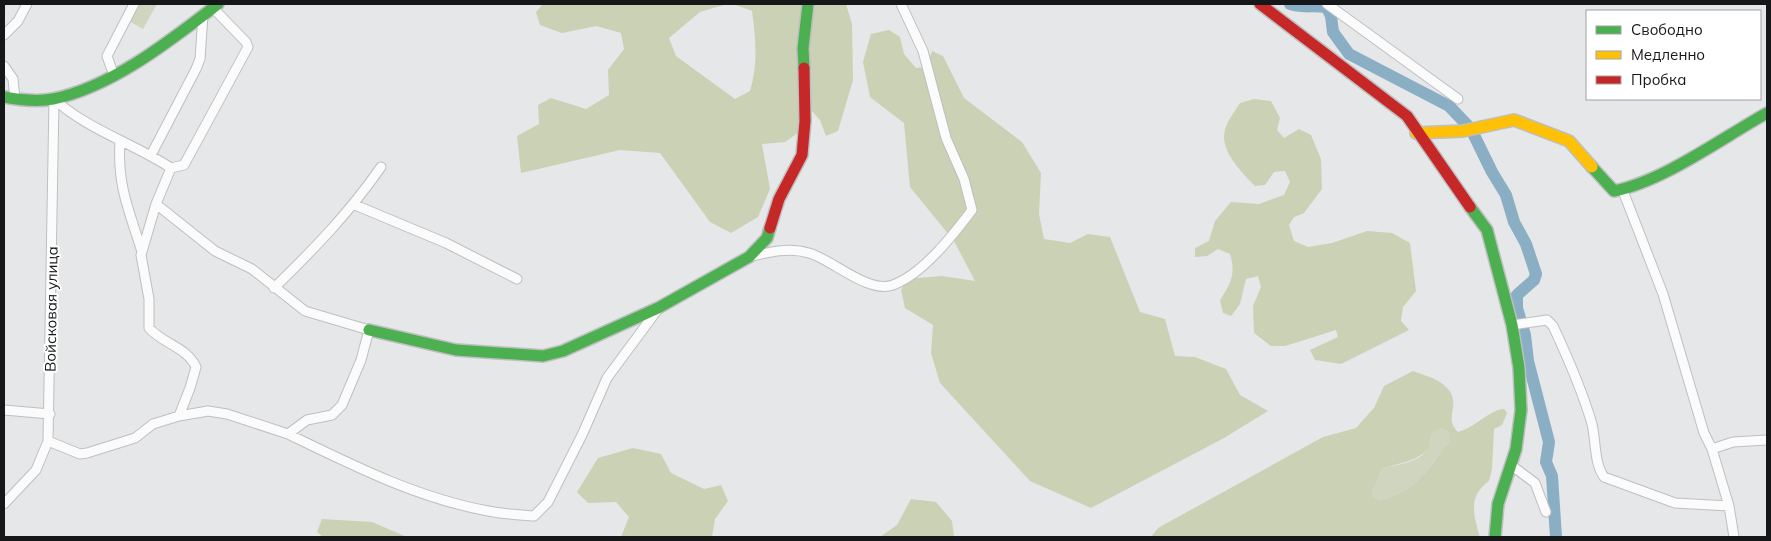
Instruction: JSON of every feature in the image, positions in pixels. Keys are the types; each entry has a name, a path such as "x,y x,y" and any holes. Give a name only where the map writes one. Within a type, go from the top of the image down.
{"street":[{"path":"4,35 18,21 28,4"},
{"path":"113,73 108,56 134,4"},
{"path":"156,204 215,251 252,269 305,311 369,330 456,350 543,356 571,348 658,308 749,257 767,238 779,199 802,155 805,121 803,48 808,4"},
{"path":"749,257 792,250 810,253 868,284 892,285 927,262 942,248 972,210 964,178 946,138 922,51 900,4"},
{"path":"1260,4 1407,116 1416,133 1487,230 1512,325 1519,368 1522,410 1520,428 1511,465 1498,504 1495,537"},
{"path":"1327,4 1458,99"},
{"path":"4,66 13,78 9,98 32,101 54,99 92,85 113,73 179,33 211,9"},
{"path":"151,154 196,69 211,9"},
{"path":"54,99 73,116 120,141 151,154 172,168 184,165 248,47 246,42 211,9"},
{"name":"Войсковая улица","path":"4,504 36,470 48,441 50,414 54,99"},
{"path":"1416,133 1463,131 1514,120 1569,141 1614,191 1623,191 1662,172 1767,112"},
{"path":"120,141 122,192 142,253 149,299 150,328 154,334 190,355 196,368 179,416"},
{"path":"274,288 316,248 354,205 381,167"},
{"path":"142,253 156,204 172,168"},
{"path":"1623,191 1663,294 1701,423 1712,448 1730,506 1734,537"},
{"path":"354,205 446,243 517,279"},
{"path":"48,441 80,454 87,453 135,438 153,424 179,416 208,412 227,414 288,434 358,468 434,498 488,512 534,516 548,502 582,435 606,378 658,308"},
{"path":"1512,325 1547,320 1553,326 1576,376 1592,426 1600,469 1604,477 1675,503 1730,506"},
{"path":"288,434 307,420 332,415 342,405 362,360 369,330"},
{"path":"4,410 50,414"},
{"path":"1712,448 1733,442 1767,440"},
{"path":"1511,465 1535,483 1546,512"}],"green space":[{"path":"138,4 157,4 143,29 129,21"},
{"path":"543,4 727,4 700,12 669,38 676,56 735,99 750,91 756,52 752,11 733,4 846,4 852,24 853,80 838,131 826,136 820,120 801,99 802,130 785,142 762,144 770,189 758,217 731,233 710,222 660,153 620,150 521,173 517,136 539,124 538,105 551,98 586,109 609,95 608,70 624,49 621,33 596,26 562,33 540,25 536,12"},
{"path":"889,30 900,37 904,54 916,68 927,67 932,51 943,56 964,98 1022,142 1041,173 1039,214 1044,239 1070,243 1088,234 1110,237 1140,312 1165,319 1175,356 1195,357 1226,369 1240,395 1268,411 1224,438 1091,508 1030,481 940,383 931,353 933,325 905,308 901,290 907,279 942,276 975,281 954,241 910,187 904,123 870,97 863,62 871,34"},
{"path":"1254,99 1271,101 1280,118 1277,130 1284,138 1299,129 1311,135 1321,159 1322,189 1304,213 1294,217 1289,225 1294,241 1308,247 1332,243 1367,231 1392,233 1410,243 1416,291 1403,307 1401,321 1409,330 1341,364 1315,360 1310,350 1338,337 1336,330 1285,346 1271,346 1254,333 1253,306 1261,287 1258,276 1246,279 1240,304 1231,316 1223,313 1220,300 1230,283 1233,267 1230,254 1218,249 1207,256 1195,257 1195,248 1209,241 1215,221 1231,202 1259,204 1284,195 1290,182 1285,171 1274,172 1265,185 1255,186 1238,168 1228,153 1224,138 1227,123 1240,103"},
{"path":"1413,371 1438,381 1445,386 1453,398 1452,421 1458,432 1499,410 1504,409 1507,413 1502,425 1494,429 1492,469 1489,481 1482,487 1475,499 1474,513 1480,537 1151,537 1158,528 1323,437 1356,428 1374,408 1384,386","holes":["1442,428 1450,433 1450,443 1414,484 1394,496 1378,500 1372,496 1381,470 1422,455 1428,448 1433,432"]},
{"path":"1442,428 1450,432 1450,444 1441,451 1419,479 1407,489 1394,496 1378,500 1372,496 1381,470 1407,463 1419,457 1428,447 1433,432"},
{"path":"633,448 661,454 671,473 704,489 721,485 728,501 715,519 712,537 621,537 629,517 616,502 588,503 577,492 598,458"},
{"path":"911,499 936,502 952,521 954,537 880,537 897,525"},
{"path":"322,519 372,522 407,537 323,537 317,532"}],"waterway":[{"path":"1290,4 1327,8 1331,16 1333,32 1349,54 1449,106 1471,129 1492,172 1506,195 1514,222 1526,244 1536,274 1534,280 1517,295 1517,308 1525,335 1528,361 1549,442 1546,462 1552,476 1556,537"}],"traffic: fast":[{"path":"4,97 47,100 75,93 97,84 161,47 218,4"},
{"path":"804,68 803,48 808,4"},
{"path":"1592,167 1614,191 1633,186 1673,169 1767,113"},
{"path":"1470,207 1487,230 1512,325 1519,368 1521,410 1516,449 1498,504 1495,537"},
{"path":"369,330 456,350 543,356 563,351 658,308 749,257 767,238 770,228"}],"traffic: slow":[{"path":"1416,133 1463,131 1514,120 1569,141 1592,167"}],"traffic: jam":[{"path":"1260,4 1407,116 1470,207"},
{"path":"770,228 779,199 802,155 805,121 804,68"}]}
